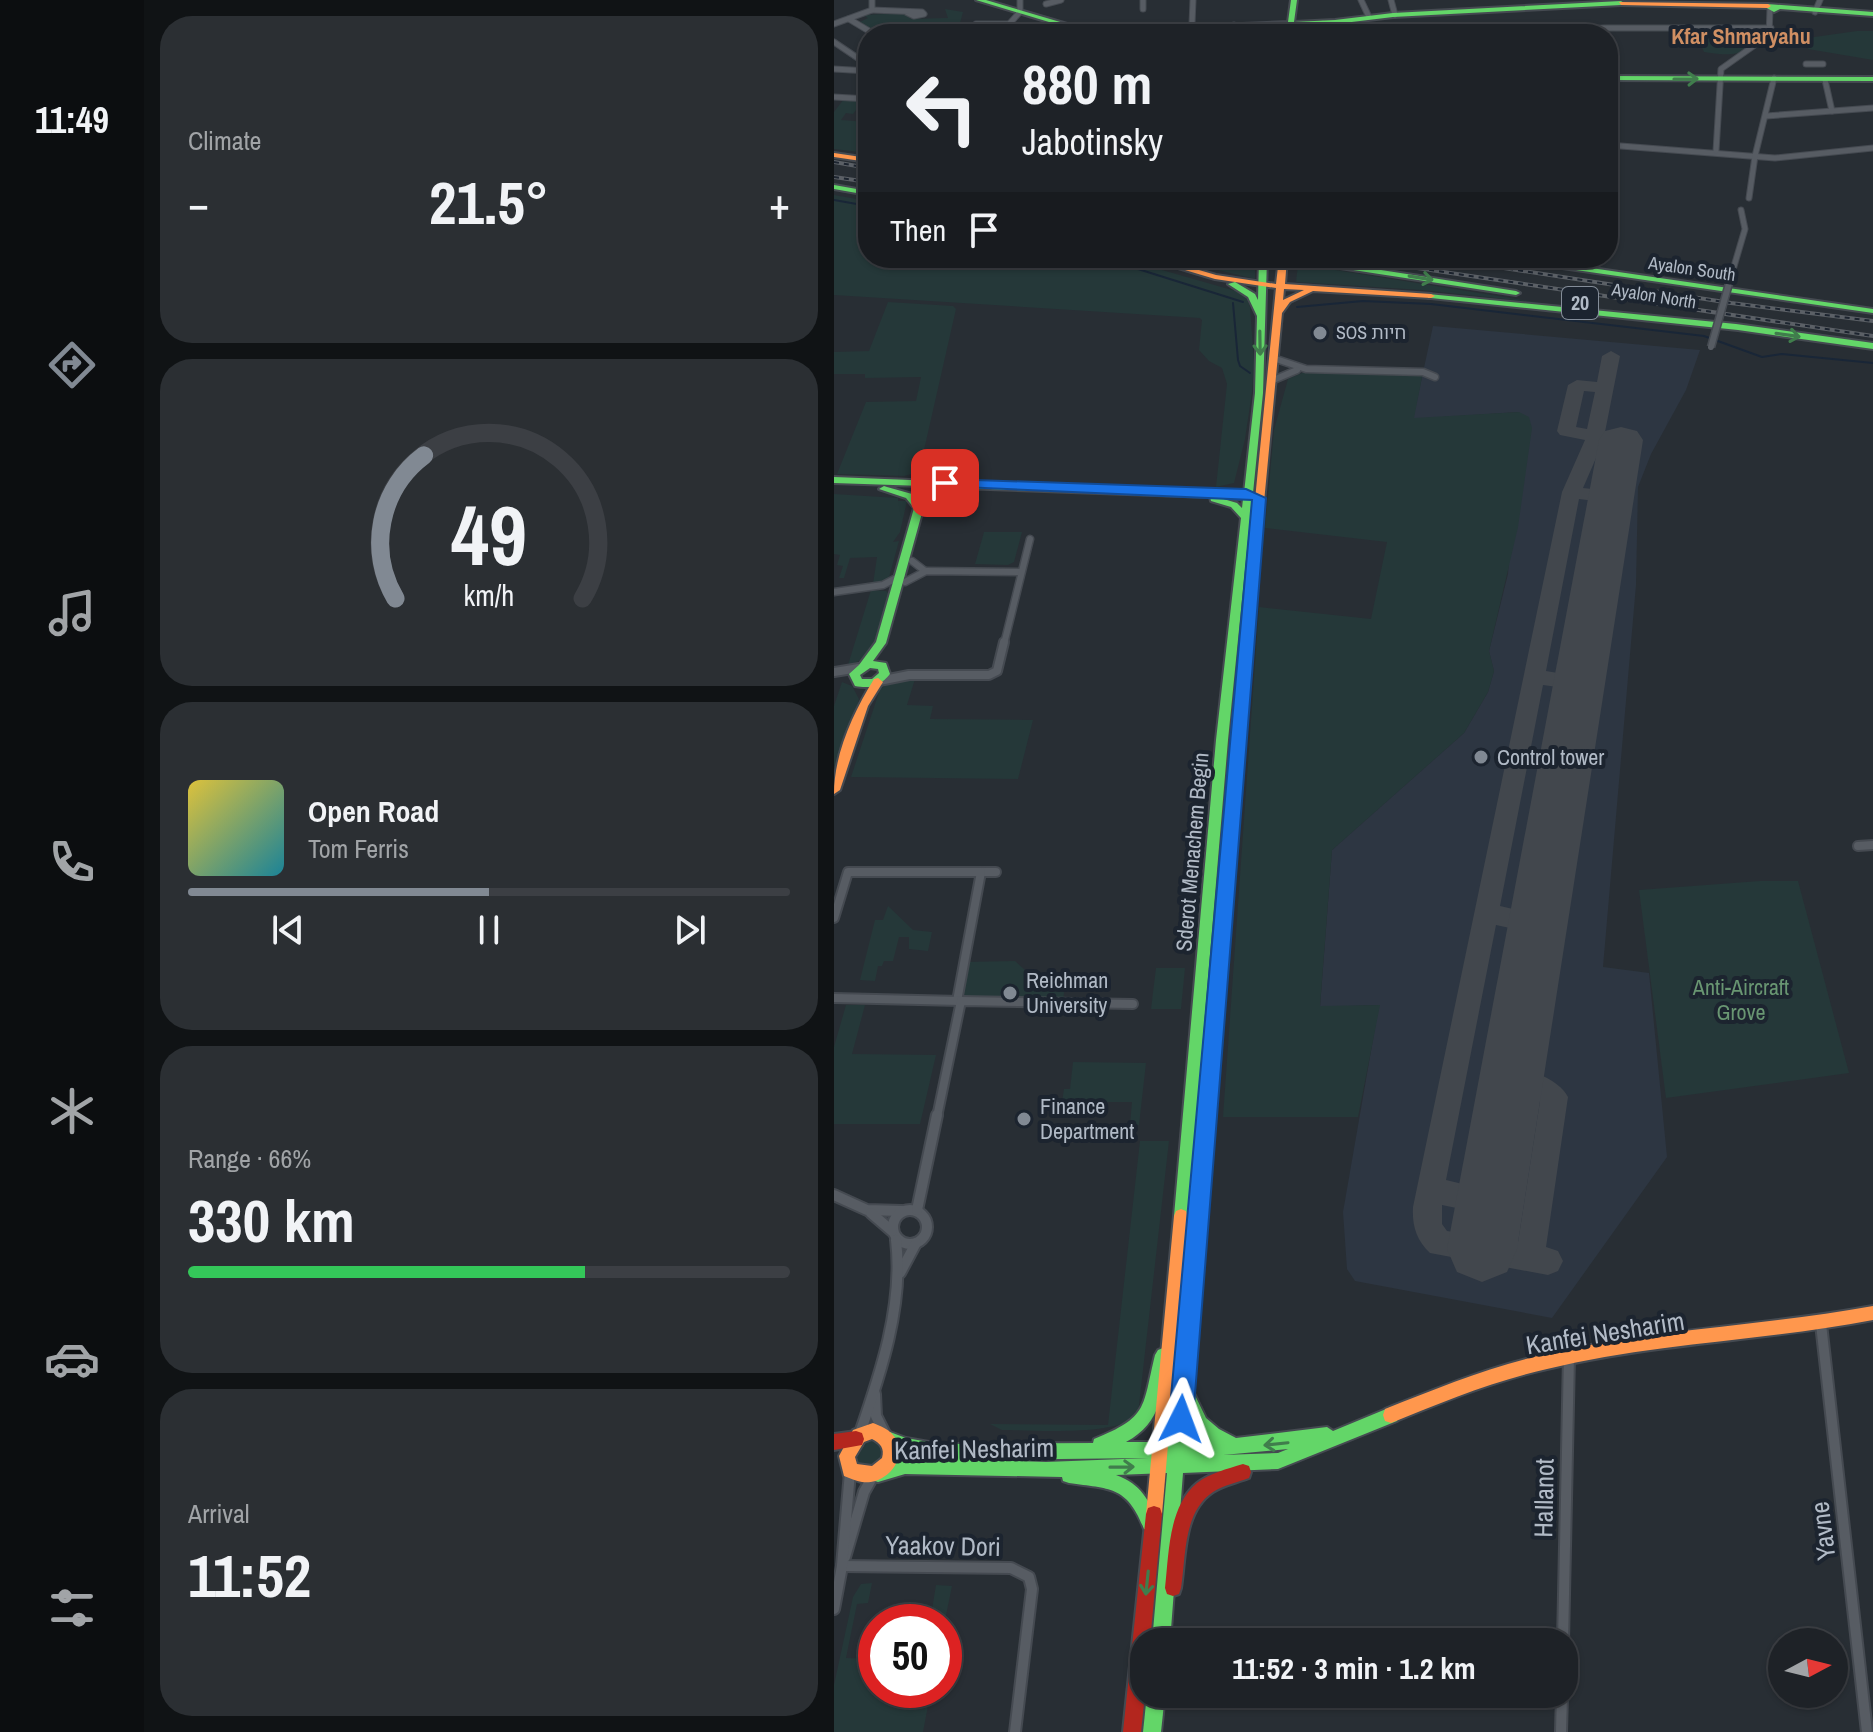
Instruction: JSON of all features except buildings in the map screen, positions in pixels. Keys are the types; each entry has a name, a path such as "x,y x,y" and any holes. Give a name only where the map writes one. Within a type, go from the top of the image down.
{"main road":[{"path":"979,0 1020,6 1066,24"},
{"path":"1293,24 1297,0"},
{"path":"1340,24 1369,17 1558,2 1817,6 1873,14"},
{"path":"1618,78 1873,79"},
{"path":"834,155 858,159"},
{"path":"835,188 858,191"},
{"path":"1184,268 1261,285 1445,296 1745,328"},
{"name":"Sderot Menachem Begin","path":"1132,1732 1159,1467 1244,516 1250,497 1248,476 1260,379 1259,314 1262,268"},
{"name":"Sderot Menachem Begin","path":"1163,1628 1250,497 1271,381 1283,268"},
{"name":"Ayalon North","path":"1332,268 1873,346"},
{"name":"Ayalon South","path":"1570,268 1873,311"},
{"path":"1585,268 1640,279"},
{"path":"1215,277 1248,293 1259,314"},
{"path":"1278,312 1296,295 1324,289"},
{"path":"834,480 970,491 1214,496 1237,489 1248,476"},
{"path":"834,488 1250,497"},
{"path":"834,790 863,706 881,674 884,644 929,488"},
{"path":"863,706 859,674 881,643 895,596 912,561 923,509 909,495 884,489"},
{"path":"923,509 942,497 970,491"},
{"path":"1214,496 1234,505 1244,516"},
{"path":"859,674 881,674"},
{"path":"859,674 881,674"},
{"name":"Kanfei Nesharim","path":"876,1474 905,1466 1046,1470 1278,1461 1456,1389 1569,1356 1821,1324 1873,1313"},
{"path":"1084,1449 1126,1438 1144,1425 1150,1415 1158,1369 1169,1337"},
{"path":"1184,1359 1188,1399 1201,1426 1220,1440 1241,1446"},
{"name":"Kanfei Nesharim","path":"888,1437 909,1449 1179,1450 1274,1445 1353,1430"},
{"path":"834,1442 873,1431 888,1437 892,1454 884,1469 862,1477 834,1459"},
{"path":"849,1468 849,1448 858,1437"},
{"path":"1165,1628 1178,1566 1185,1510 1191,1497 1205,1482 1221,1475 1250,1471 1278,1461"},
{"path":"1046,1470 1103,1478 1127,1486 1142,1497 1152,1531"},
{"path":"1152,1732 1155,1708"}],"street":[{"path":"872,0 872,10"},
{"path":"1046,4 1060,0"},
{"path":"1143,0 1143,9"},
{"path":"1192,24 1193,0"},
{"path":"1361,0 1369,17"},
{"path":"1391,0 1395,15"},
{"path":"976,24 1010,24 1020,6"},
{"path":"1716,151 1719,78 1727,62 1760,46 1769,35 1775,6"},
{"path":"834,24 872,10 906,12"},
{"path":"848,19 858,25"},
{"path":"1618,28 1771,28"},
{"path":"834,42 858,61"},
{"path":"1823,64 1809,64 1832,111"},
{"path":"834,69 858,68"},
{"path":"1749,198 1755,156 1774,78"},
{"path":"834,97 858,98"},
{"path":"1766,116 1873,108"},
{"path":"1618,146 1800,157 1873,148"},
{"path":"1711,347 1745,229 1741,210"},
{"path":"1273,358 1291,367 1306,369 1423,372 1435,377"},
{"path":"1271,381 1287,372 1306,369"},
{"path":"881,674 989,675 997,671 1030,539"},
{"path":"912,561 926,571"},
{"path":"834,592 872,587 926,571 1021,572"},
{"path":"872,587 888,589 895,596"},
{"path":"834,673 859,674"},
{"path":"834,673 859,674"},
{"path":"881,674 909,675"},
{"path":"1858,846 1873,845"},
{"path":"834,918 848,872 996,872"},
{"path":"913,1211 959,1001 981,872"},
{"path":"834,998 1133,1004"},
{"path":"834,1195 867,1210 894,1236 909,1243 920,1239"},
{"path":"867,1210 913,1211 926,1215 927,1230 908,1254 896,1281"},
{"path":"858,1437 875,1385 896,1281 899,1253 894,1236 896,1219 913,1211"},
{"name":"Yavne","path":"1821,1324 1867,1732"},
{"name":"HaIlanot","path":"1563,1628 1569,1356"},
{"path":"875,1385 876,1416 888,1437"},
{"path":"834,1609 851,1487 849,1468"},
{"path":"842,1566 864,1492 876,1474"},
{"name":"Yaakov Dori","path":"842,1566 1011,1568 1029,1577 1032,1589 1015,1732"},
{"path":"1561,1732 1562,1708"}],"shaded area":[{"path":"1433,326 1700,350 1686,390 1651,454 1638,487 1636,585 1603,967 1649,973 1667,1157 1552,1318 1355,1281 1347,1269 1343,1212 1379,1005 1320,1007 1332,850 1464,733 1488,692 1494,671 1489,651 1508,574 1519,412 1413,419"}],"green space":[{"path":"945,9 963,12 960,24 860,22 868,18 863,15 904,13 911,19 948,18"},
{"path":"1693,28 1768,28 1767,35 1751,47 1738,53 1724,54 1704,52"},
{"path":"1873,31 1873,60 1808,49 1810,42 1793,40"},
{"path":"844,99 858,100 858,107 853,114 846,113 841,120 858,121 858,152 834,149 834,112"},
{"path":"834,195 858,199 858,268 1155,268 1239,292 1248,300 1250,307 1254,363 1245,439 1234,483 1216,487 1227,384 1222,368 1209,361 1199,350 1200,318 834,295"},
{"path":"1209,268 1255,268 1255,279"},
{"path":"1298,268 1323,268 1542,303 1422,290 1296,282"},
{"path":"888,302 953,306 956,309 919,472 904,476 837,474 866,402 916,401 921,377 865,378 865,374 834,374 834,352 869,351"},
{"path":"1307,371 1423,372 1414,418 1519,412 1529,417 1532,428 1518,527 1489,651 1494,671 1488,692 1464,733 1332,850 1320,1006 1380,1005 1358,1117 1223,1117 1259,607 1371,619 1387,542 1265,528 1274,430 1288,379"},
{"path":"834,494 907,501 900,532 893,542 899,541 888,581 873,584 877,557 850,558 844,578 839,578 843,566 837,565 840,555 834,554"},
{"path":"984,532 1022,532 1014,562 1008,565 975,564"},
{"path":"871,590 886,591 892,597 886,618 879,638 867,655 848,665"},
{"path":"915,679 907,705 933,706 930,719 1033,720 1018,779 851,777 880,689 893,681"},
{"path":"842,682 852,686 859,699 853,724 834,769 834,706"},
{"name":"Anti-Aircraft Grove","path":"1798,881 1849,1073 1666,1098 1639,890"},
{"path":"888,906 913,930 932,932 928,951 909,949 909,937 899,937 893,961 884,961 882,966 878,966 875,981 860,980 875,920 883,920"},
{"path":"1015,961 1034,978 1052,978 1051,991 1064,992 1063,1003 957,1001 964,962"},
{"path":"1156,968 1185,968 1181,1009 1151,1009"},
{"path":"846,1005 865,1005 852,1054 936,1055 920,1124 834,1124 834,1047"},
{"path":"1073,1062 1146,1063 1139,1125 1130,1125 1132,1102 1062,1102 1064,1089 1070,1089"},
{"path":"1140,1141 1169,1141 1138,1414 1114,1426 1074,1431 1002,1430 990,1424 1108,1425"},
{"path":"867,1438 877,1438 886,1449 880,1464 870,1469 856,1465 855,1450"},
{"path":"872,1583 868,1603 857,1604 846,1658 858,1658 858,1708 928,1708 923,1732 834,1732 834,1685 853,1597 861,1584"},
{"path":"936,1585 952,1586 948,1604 933,1604"}],"waterway":[{"path":"834,200 858,204"},
{"path":"1135,268 1243,302"},
{"path":"1297,307 1363,301 1431,304 1704,336 1762,357 1782,354 1873,363"},
{"path":"1233,303 1238,360 1240,366 1250,373"}],"taxiway":[{"path":"1606,381 1611,356"},
{"path":"1606,381 1608,373"},
{"path":"1595,436 1566,431 1577,385 1604,388 1606,381"},
{"path":"1595,436 1606,381"},
{"path":"1571,492 1592,449 1595,436"},
{"path":"1595,436 1621,440"},
{"path":"1534,676 1571,492"},
{"path":"1571,492 1611,497"},
{"path":"1530,1258 1440,1243 1431,1234 1427,1219 1428,1200 1534,676"},
{"path":"1534,676 1579,683"},
{"path":"1487,913 1538,924"},
{"path":"1511,1080 1547,1090 1554,1097 1530,1258"},
{"path":"1431,1190 1490,1202"},
{"path":"1530,1258 1548,1261"}],"runway":[{"path":"1482,1249 1621,440"}],"railway":[{"path":"834,162 858,166"},
{"path":"834,177 858,181"},
{"path":"1417,268 1873,336"},
{"path":"1504,268 1873,321"}],"traffic: fast":[{"path":"979,0 1060,24"},
{"path":"1290,24 1294,0"},
{"path":"1288,24 1621,3"},
{"path":"1779,7 1774,10 1767,6 1873,14"},
{"path":"1618,78 1873,79"},
{"path":"834,187 858,191"},
{"path":"1181,1216 1222,740 1259,393 1263,268"},
{"path":"1353,268 1516,293"},
{"path":"1576,268 1873,311"},
{"path":"1232,284 1252,296 1259,314"},
{"path":"1431,296 1745,328"},
{"path":"1736,327 1873,346"},
{"path":"834,480 1252,496"},
{"path":"864,665 881,643 924,490 932,483"},
{"path":"884,489 909,496 919,507"},
{"path":"926,511 942,497 970,491"},
{"path":"1214,499 1234,505 1244,516"},
{"path":"868,664 882,666 885,674 874,683 859,683 854,674 868,664"},
{"path":"1162,1628 1242,681"},
{"path":"1100,1445 1119,1438 1142,1422 1152,1401 1163,1355"},
{"path":"1187,1391 1192,1409 1201,1423 1213,1435 1230,1443"},
{"path":"878,1474 905,1466 1046,1470 1278,1461 1391,1415"},
{"path":"890,1440 922,1450 976,1453 1216,1448 1327,1435"},
{"path":"1069,1475 1120,1484 1137,1497 1150,1523"},
{"path":"1152,1732 1155,1708"}],"traffic: slow":[{"path":"1621,3 1768,6"},
{"path":"834,155 858,159"},
{"path":"1184,268 1261,285 1431,296"},
{"path":"1242,681 1282,268"},
{"path":"1278,312 1287,300 1309,291"},
{"path":"834,790 863,706 878,682"},
{"path":"1154,1514 1181,1216"},
{"path":"1391,1415 1479,1381 1548,1361 1646,1344 1798,1326 1873,1313"},
{"path":"873,1431 890,1445 888,1462 873,1474 850,1470 847,1456 859,1436 873,1431"}],"traffic: jam":[{"path":"834,1442 856,1439"},
{"path":"1173,1588 1181,1529 1192,1500 1220,1479 1243,1472"},
{"path":"1132,1732 1154,1514"}],"place":[{"name":"SOS חיות","path":"1320,333"},
{"name":"Control tower","path":"1481,757"},
{"name":"Reichman University","path":"1010,993"},
{"name":"Finance Department","path":"1024,1119"}],"district":[{"name":"Kfar Shmaryahu","path":"1741,36"}],"route":[{"path":"945,483 1246,493 1259,498 1181,1419"}]}
